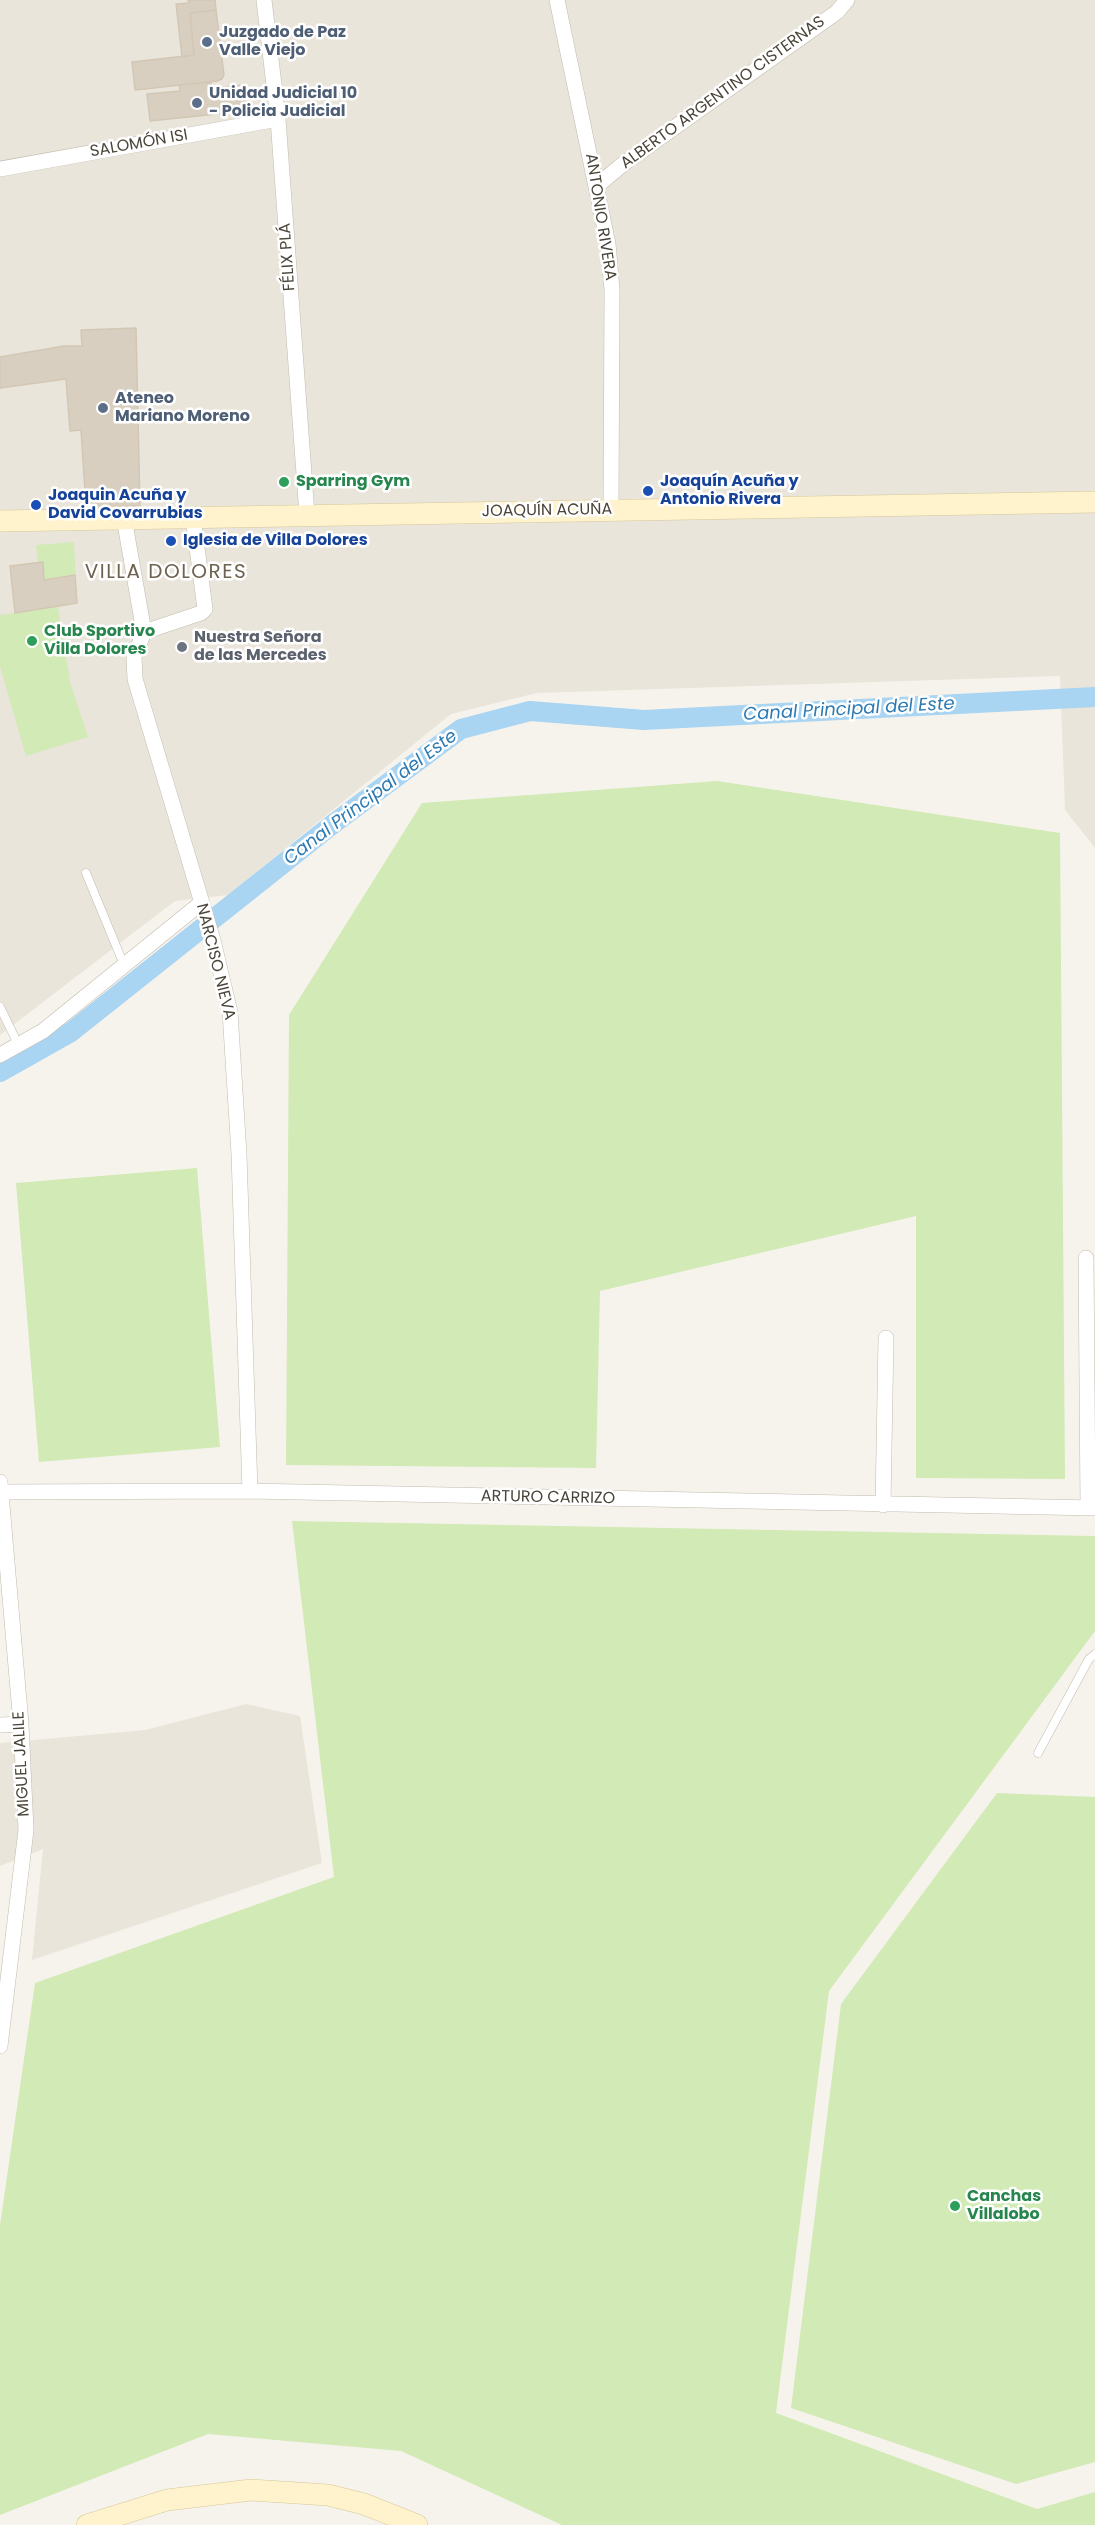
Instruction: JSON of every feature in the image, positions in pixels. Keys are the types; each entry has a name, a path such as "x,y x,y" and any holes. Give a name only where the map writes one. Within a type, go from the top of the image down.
{"street":[{"name":"FÉLIX PLÁ","path":"264,0 278,119 307,515"},
{"name":"ANTONIO RIVERA","path":"557,0 598,185 608,244 612,290 611,510"},
{"name":"ALBERTO ARGENTINO CISTERNAS","path":"598,185 837,12 847,0"},
{"name":"SALOMÓN ISI","path":"0,169 278,119"},
{"name":"JOAQUÍN ACUÑA","path":"0,521 1095,502"},
{"path":"144,632 201,613 205,609 193,517"},
{"name":"NARCISO NIEVA","path":"124,518 144,632 134,657 135,679 213,940 230,1012 239,1154 250,1491"},
{"path":"0,1055 43,1031 201,903"},
{"path":"1086,1258 1092,1508"},
{"path":"883,1505 886,1338"},
{"name":"ARTURO CARRIZO","path":"0,1488 1092,1508"},
{"name":"MIGUEL JALILE","path":"0,1488 21,1724 26,1830 0,2046"},
{"path":"0,1725 21,1724"},
{"path":"87,2525 167,2500 251,2490 328,2496 364,2504 417,2525"}],"lane":[{"path":"86,873 124,966"},
{"path":"0,1007 19,1046"},
{"path":"1038,1752 1089,1659 1095,1654"}],"shaded area":[{"path":"0,0 1095,0 1095,848 1065,810 1060,676 537,693 451,714 228,895 175,901 0,1035"},
{"path":"246,1704 300,1716 322,1863 32,1960 43,1849 0,1866 0,1743 145,1730"}],"green space":[{"name":"Club Sportivo Villa Dolores","path":"74,542 77,603 58,607 70,682 88,737 26,756 0,667 0,615 15,613 10,566 38,562 36,545"},
{"path":"717,781 1060,833 1065,1479 916,1478 916,1216 600,1291 596,1468 286,1465 289,1015 422,803"},
{"path":"197,1168 220,1447 39,1462 16,1183"},
{"path":"292,1521 1095,1536 1095,1631 829,1991 776,2413 1037,2509 1095,2492 1095,2525 562,2525 401,2451 208,2434 0,2515 0,2225 35,1983 334,1877"},
{"name":"Canchas Villalobo","path":"997,1793 1095,1797 1095,2462 1016,2484 791,2408 841,2004"}],"building":[{"path":"188,0 215,0 216,10 190,13 194,55 182,57 176,4 189,3"},
{"path":"216,10 224,75 222,79 135,90 132,62 194,55 190,13"},
{"name":"Unidad Judicial 10 - Policia Judicial","path":"211,82 211,88 243,85 246,111 150,121 147,94 180,91 179,85"},
{"name":"Ateneo Mariano Moreno","path":"136,328 140,506 86,506 81,430 70,431 66,379 0,388 0,357 64,346 82,346 81,330"},
{"path":"43,562 44,580 75,575 77,603 15,613 10,566"}],"waterway":[{"name":"Canal Principal del Este","path":"0,1072 71,1032 333,824 461,729 530,711 644,720 1095,697"}],"place":[{"name":"Juzgado de Paz Valle Viejo","path":"207,42"},
{"name":"Unidad Judicial 10 - Policia Judicial","path":"197,103"},
{"name":"Ateneo Mariano Moreno","path":"103,408"},
{"name":"Sparring Gym","path":"284,482"},
{"name":"Joaquín Acuña y Antonio Rivera","path":"648,491"},
{"name":"Joaquin Acuña y David Covarrubias","path":"36,505"},
{"name":"Iglesia de Villa Dolores","path":"171,541"},
{"name":"Club Sportivo Villa Dolores","path":"32,641"},
{"name":"Nuestra Señora de las Mercedes","path":"182,647"},
{"name":"Canchas Villalobo","path":"955,2206"}],"district":[{"name":"VILLA DOLORES","path":"166,573"}]}
